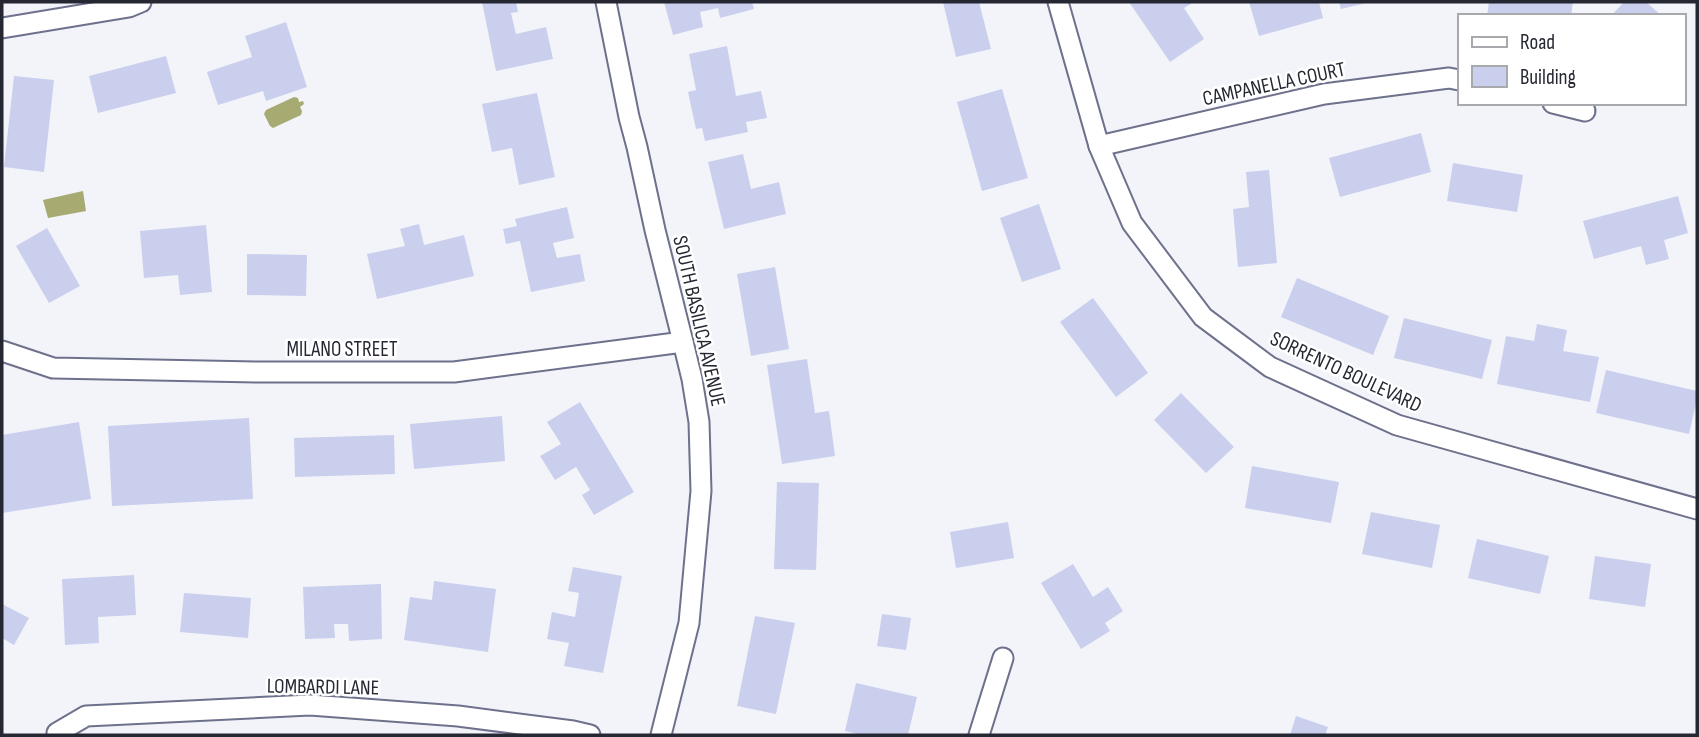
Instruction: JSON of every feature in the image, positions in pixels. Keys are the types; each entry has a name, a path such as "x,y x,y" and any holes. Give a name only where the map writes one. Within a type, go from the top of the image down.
{"street":[{"path":"2,28 129,7 141,2"},
{"name":"SOUTH BASILICA AVENUE","path":"606,2 629,117 692,379 699,422 701,491 689,623 661,735"},
{"name":"SORRENTO BOULEVARD","path":"1058,2 1099,146 1132,223 1203,317 1270,367 1397,425 1697,509"},
{"name":"CAMPANELLA COURT","path":"1099,146 1324,94 1449,78 1458,80"},
{"path":"1561,105 1584,111"},
{"name":"MILANO STREET","path":"2,351 52,368 454,372 683,342"},
{"path":"979,735 1003,657"},
{"name":"LOMBARDI LANE","path":"57,733 86,716 310,705 458,716 590,735"}],"shaded area":[{"path":"294,97 298,98 299,102 303,101 304,104 300,107 301,115 273,128 270,126 264,114 266,110"},
{"path":"83,191 86,211 48,218 43,200"}],"building":[{"path":"482,2 516,2 518,12 511,13 516,34 546,27 553,59 496,71"},
{"path":"664,2 752,2 754,9 720,18 718,8 700,12 703,27 673,35"},
{"path":"943,2 979,2 991,49 956,57"},
{"path":"1129,2 1194,2 1184,8 1204,39 1170,62"},
{"path":"1249,2 1319,2 1323,18 1259,36"},
{"path":"1339,2 1366,2 1366,3 1341,9"},
{"path":"1489,2 1573,2 1571,14 1487,14"},
{"path":"1624,2 1646,2 1660,14 1613,14"},
{"path":"286,22 307,87 266,101 263,91 218,105 207,72 252,57 245,36"},
{"path":"727,46 736,96 761,91 767,118 746,122 748,132 705,141 702,128 696,129 688,92 696,90 689,54"},
{"path":"166,56 176,93 98,113 89,76"},
{"path":"14,76 54,80 44,172 4,167"},
{"path":"1002,89 1028,178 982,191 957,102"},
{"path":"537,93 555,177 519,185 512,148 492,152 482,104"},
{"path":"1421,133 1431,172 1340,197 1329,158"},
{"path":"743,154 751,189 779,182 786,214 724,229 708,162"},
{"path":"1453,163 1523,175 1517,212 1447,201"},
{"path":"1269,170 1277,263 1238,267 1233,209 1249,207 1246,172"},
{"path":"1678,196 1688,233 1664,240 1669,259 1646,265 1641,246 1594,259 1583,221"},
{"path":"1039,204 1061,269 1022,282 1000,218"},
{"path":"567,207 574,238 553,243 557,258 580,254 585,281 531,292 520,241 506,244 503,229 517,226 515,219"},
{"path":"419,224 424,245 464,235 474,276 377,299 367,254 405,246 400,229"},
{"path":"206,225 212,292 180,295 178,275 144,278 140,231"},
{"path":"47,228 80,286 49,303 16,246"},
{"path":"247,254 307,255 306,296 247,295"},
{"path":"775,267 789,349 751,356 737,274"},
{"path":"1297,278 1389,316 1373,355 1281,317"},
{"path":"1093,298 1148,373 1116,397 1060,322"},
{"path":"1404,318 1492,340 1482,379 1394,358"},
{"path":"1537,324 1567,330 1563,351 1599,357 1590,402 1497,384 1506,336 1534,341"},
{"path":"807,359 815,413 829,411 835,456 782,464 767,365"},
{"path":"1606,370 1697,391 1689,434 1596,413"},
{"path":"1181,393 1234,447 1206,473 1154,420"},
{"path":"580,402 634,492 594,515 582,495 590,490 576,467 555,480 540,456 561,444 547,422"},
{"path":"502,416 505,461 414,469 410,424"},
{"path":"249,418 253,499 112,506 108,426"},
{"path":"79,422 91,499 2,513 2,435"},
{"path":"394,435 395,474 295,477 294,438"},
{"path":"1252,466 1339,482 1331,523 1245,508"},
{"path":"777,482 819,483 816,570 774,569"},
{"path":"1371,512 1440,525 1432,568 1362,554"},
{"path":"1008,522 1014,558 956,568 950,532"},
{"path":"1477,539 1549,556 1540,594 1468,578"},
{"path":"1595,556 1651,564 1645,607 1589,599"},
{"path":"1073,564 1093,597 1108,587 1123,611 1105,623 1110,631 1081,649 1041,583"},
{"path":"573,567 622,576 603,673 564,666 569,643 547,639 552,612 575,617 579,593 568,591"},
{"path":"134,575 136,615 98,617 99,643 65,645 62,579"},
{"path":"434,581 496,589 488,652 404,640 410,597 432,600"},
{"path":"381,584 382,639 349,641 348,624 334,624 335,638 305,639 303,587"},
{"path":"184,593 251,598 248,638 180,632"},
{"path":"2,604 29,618 14,645 2,638"},
{"path":"882,614 911,618 906,650 877,646"},
{"path":"755,616 795,623 776,714 737,706"},
{"path":"856,683 917,697 908,735 862,735 845,731"},
{"path":"1296,716 1328,727 1325,735 1290,735"}]}
